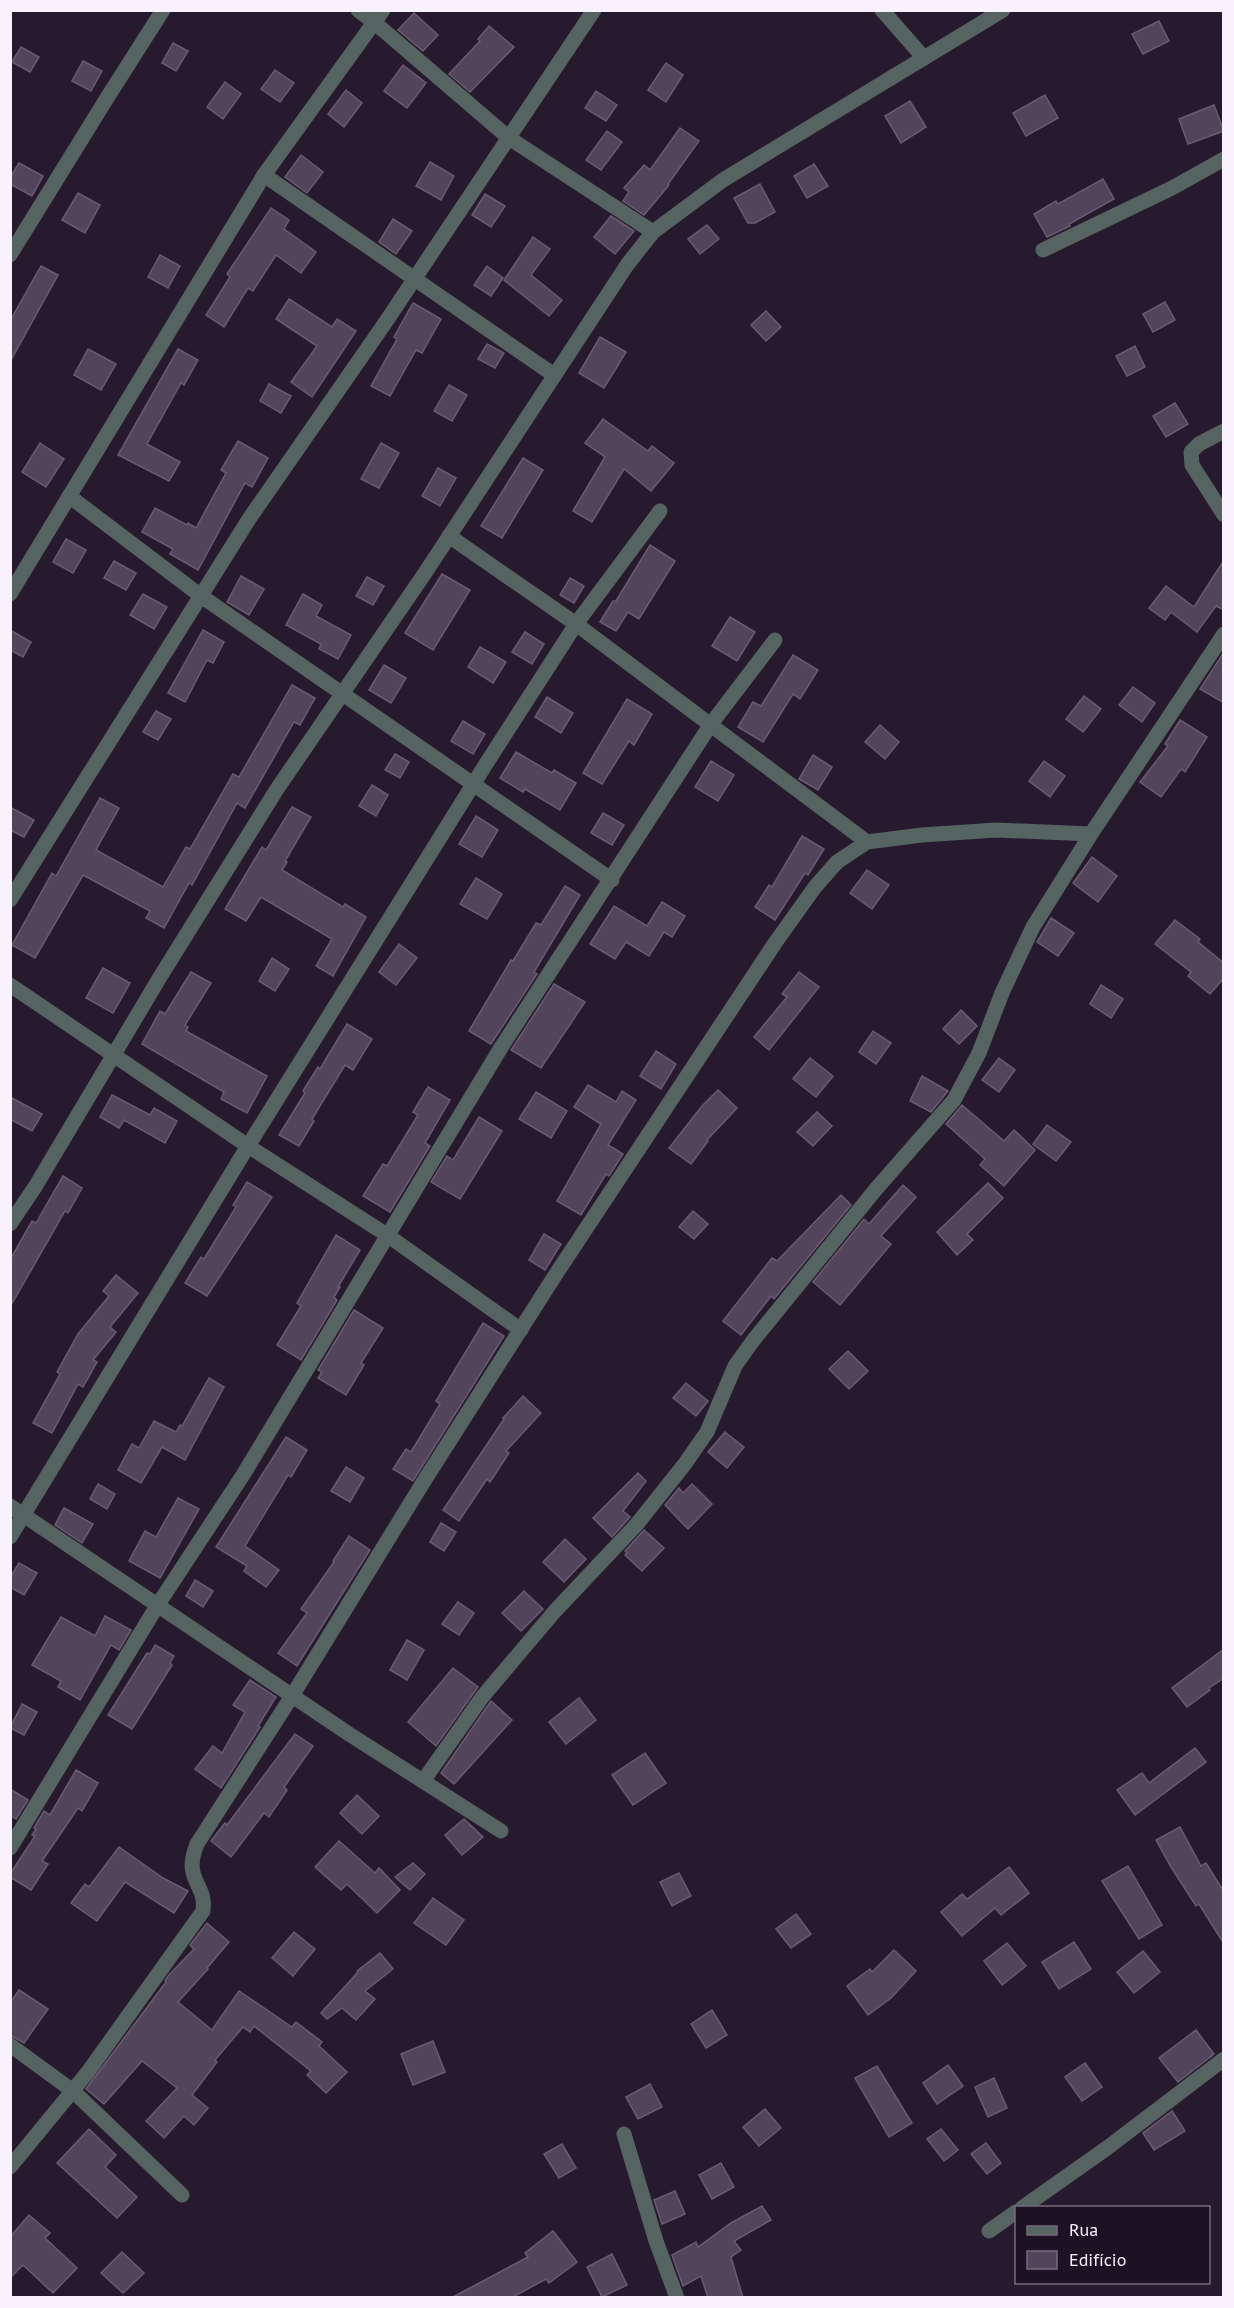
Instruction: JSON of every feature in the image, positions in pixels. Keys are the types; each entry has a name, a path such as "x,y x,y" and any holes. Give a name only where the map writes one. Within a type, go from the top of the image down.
{"street":[{"path":"10,255 164,10"},
{"path":"358,10 379,17 509,138 653,232"},
{"path":"10,900 249,519 414,279 594,10"},
{"path":"882,10 924,58"},
{"path":"10,1224 35,1187 160,977 277,789 449,536 627,265 653,232 723,180 1003,10"},
{"path":"10,594 264,175 379,17"},
{"path":"1043,250 1172,188 1224,159"},
{"path":"264,175 554,375"},
{"path":"1224,431 1199,444 1191,452 1192,465 1224,514"},
{"path":"69,496 201,596 612,880"},
{"path":"10,1537 248,1146 473,786 576,624 660,511"},
{"path":"449,536 576,624 867,842"},
{"path":"423,1781 483,1696 555,1611 637,1524 684,1465 707,1432 735,1366 752,1342 869,1198 954,1100 979,1053 1002,993 1033,927 1091,834 1224,634"},
{"path":"10,1848 157,1606 243,1475 502,1046 612,880 711,724 775,640"},
{"path":"10,2167 73,2091 203,1911 204,1900 191,1872 191,1858 197,1844 521,1330 775,943 815,887 837,862 867,842 922,835 996,830 1091,834"},
{"path":"10,985 248,1146 387,1235 521,1330"},
{"path":"10,1506 292,1696 501,1831"},
{"path":"10,2045 73,2091 182,2195"},
{"path":"1025,2206 1107,2148 1224,2059"},
{"path":"624,2134 656,2241 677,2298"},
{"path":"989,2231 1015,2213"}],"building":[{"path":"414,13 438,35 423,51 398,30"},
{"path":"1159,21 1169,41 1143,54 1132,34"},
{"path":"489,26 514,47 470,92 449,74 480,41 478,39"},
{"path":"173,43 188,51 176,71 162,63"},
{"path":"21,47 39,57 30,72 12,62"},
{"path":"83,61 102,71 91,91 72,81"},
{"path":"666,63 683,75 666,102 648,90"},
{"path":"403,65 426,83 407,108 384,91"},
{"path":"275,70 294,83 280,102 261,89"},
{"path":"225,82 241,94 223,119 207,107"},
{"path":"346,90 362,103 344,127 328,114"},
{"path":"596,91 617,105 606,121 585,108"},
{"path":"1045,95 1058,118 1026,136 1013,113"},
{"path":"910,101 926,127 901,143 885,116"},
{"path":"1214,105 1224,131 1188,144 1179,119"},
{"path":"680,128 699,141 669,185 644,215 623,201 629,192 624,188 644,165 650,170"},
{"path":"607,131 622,142 601,170 586,160"},
{"path":"301,155 323,172 307,193 285,177"},
{"path":"430,162 454,176 441,200 416,186"},
{"path":"19,163 43,176 32,196 10,184 10,178"},
{"path":"814,164 828,186 807,198 794,176"},
{"path":"1103,179 1114,199 1047,237 1034,214 1056,201 1058,204"},
{"path":"760,184 775,212 755,223 748,223 734,198"},
{"path":"78,193 100,205 85,233 62,220"},
{"path":"485,194 505,206 491,227 472,215"},
{"path":"271,208 289,220 284,229 316,252 301,273 276,255 253,291 248,288 224,327 206,315 230,277 227,274"},
{"path":"611,216 634,231 615,254 594,237"},
{"path":"393,219 412,231 396,254 379,242"},
{"path":"707,225 719,239 700,254 688,239"},
{"path":"533,237 550,249 531,275 562,300 549,316 504,280"},
{"path":"160,255 180,266 168,288 148,277"},
{"path":"41,266 58,275 10,362 10,321"},
{"path":"487,266 503,278 491,296 474,285"},
{"path":"289,299 332,327 337,319 356,331 312,397 291,382 317,346 276,319"},
{"path":"1165,302 1175,320 1153,332 1143,314"},
{"path":"413,303 441,319 422,353 416,350 390,396 371,386 397,339 394,337"},
{"path":"766,311 781,327 766,341 751,325"},
{"path":"600,337 626,352 604,388 579,373"},
{"path":"487,344 504,353 495,368 478,359"},
{"path":"1135,346 1145,367 1127,376 1116,356"},
{"path":"88,349 116,364 101,390 74,375"},
{"path":"178,349 198,360 184,385 181,383 147,444 180,462 169,481 118,455"},
{"path":"269,384 291,396 281,413 260,401"},
{"path":"449,385 467,395 452,421 434,411"},
{"path":"1175,403 1188,424 1166,437 1153,416"},
{"path":"603,419 648,451 652,446 674,463 651,491 624,469 592,522 573,511 605,457 585,443"},
{"path":"238,441 268,458 252,487 245,483 198,570 170,554 173,549 142,532 155,508 196,528 226,473 221,470"},
{"path":"40,443 64,459 46,487 22,472"},
{"path":"381,443 399,453 379,488 361,479"},
{"path":"523,458 543,470 502,538 481,526"},
{"path":"438,468 456,478 440,506 422,496"},
{"path":"66,539 86,550 73,573 53,562"},
{"path":"650,545 675,561 639,619 628,612 616,631 600,622 613,601 616,601"},
{"path":"1224,560 1224,610 1216,606 1197,632 1171,612 1165,620 1149,608 1166,586 1194,607"},
{"path":"114,561 136,573 126,590 104,578"},
{"path":"442,574 470,590 433,650 405,633"},
{"path":"241,576 264,589 249,615 227,602"},
{"path":"367,577 384,586 373,605 356,596"},
{"path":"570,578 584,586 574,603 560,595"},
{"path":"143,594 167,607 154,629 130,615"},
{"path":"303,594 322,605 316,616 351,635 338,659 319,649 321,644 286,625"},
{"path":"730,617 755,632 737,661 712,646"},
{"path":"10,630 31,642 23,657 10,650"},
{"path":"203,630 224,642 213,663 207,660 185,702 168,693"},
{"path":"525,632 544,644 532,664 512,652"},
{"path":"480,647 506,662 493,683 468,667"},
{"path":"1224,652 1224,703 1200,689"},
{"path":"793,655 818,670 800,699 793,694 763,742 738,727 753,702 761,706"},
{"path":"384,665 406,678 391,703 369,690"},
{"path":"292,685 315,698 300,725 294,722 245,808 237,803 192,885 189,883 164,928 146,918 150,911 83,875 35,958 12,945 52,873 56,876 100,798 119,808 96,850 163,887 186,847 190,849 233,774 239,777"},
{"path":"1133,687 1155,703 1142,722 1119,705"},
{"path":"1084,696 1101,709 1083,732 1066,719"},
{"path":"547,697 573,713 561,733 535,717"},
{"path":"627,699 652,714 634,745 629,741 602,784 583,773"},
{"path":"156,711 171,719 158,740 143,732"},
{"path":"1180,720 1207,737 1185,772 1181,769 1161,797 1140,782 1168,746 1165,744"},
{"path":"463,721 485,734 473,754 451,741"},
{"path":"880,725 899,742 885,759 865,742"},
{"path":"516,752 552,773 554,770 576,783 560,810 525,789 523,792 500,778"},
{"path":"395,754 409,762 400,778 385,770"},
{"path":"813,755 832,767 818,790 799,779"},
{"path":"711,761 734,775 718,801 695,787"},
{"path":"1044,761 1065,776 1050,797 1029,781"},
{"path":"372,785 388,795 376,816 359,806"},
{"path":"10,807 34,820 24,837 10,830"},
{"path":"292,807 311,817 282,870 343,907 345,904 366,917 333,976 316,966 332,939 261,897 246,921 225,909 262,847 266,850"},
{"path":"603,813 624,825 612,845 591,833"},
{"path":"476,816 498,830 482,857 459,844"},
{"path":"802,836 824,849 808,875 805,873 775,920 755,907 769,885 772,887"},
{"path":"1092,857 1117,876 1098,902 1073,883"},
{"path":"867,870 889,885 872,909 850,893"},
{"path":"476,878 502,894 487,919 460,904"},
{"path":"565,886 580,895 534,972 537,974 491,1044 469,1031 511,960 513,961 536,923 541,925"},
{"path":"662,902 685,916 672,937 664,932 649,956 626,942 615,959 590,944 614,906 647,926"},
{"path":"1051,918 1074,933 1058,956 1037,942"},
{"path":"1175,920 1200,939 1198,942 1224,963 1224,978 1210,994 1188,976 1191,972 1155,944"},
{"path":"399,944 417,958 396,985 379,972"},
{"path":"272,958 289,969 275,991 259,981"},
{"path":"103,968 130,983 113,1013 86,998"},
{"path":"191,972 211,983 185,1025 188,1027 186,1031 267,1076 247,1113 221,1099 224,1092 142,1044 160,1011 165,1014"},
{"path":"799,972 819,987 769,1050 754,1037 787,997 782,994"},
{"path":"554,984 585,1002 541,1068 511,1050"},
{"path":"1101,985 1123,999 1111,1018 1090,1004"},
{"path":"961,1010 977,1026 959,1044 943,1029"},
{"path":"347,1024 372,1039 353,1070 345,1065 312,1119 314,1121 299,1146 279,1135 305,1093 303,1091 318,1067 320,1069"},
{"path":"873,1031 891,1043 876,1064 859,1052"},
{"path":"656,1051 676,1064 661,1089 640,1076"},
{"path":"810,1058 833,1076 816,1097 793,1079"},
{"path":"999,1058 1015,1070 999,1092 982,1080"},
{"path":"922,1076 948,1091 931,1112 910,1101"},
{"path":"588,1085 616,1102 622,1091 636,1100 608,1145 623,1154 609,1176 606,1174 581,1215 557,1201 601,1124 574,1107"},
{"path":"428,1087 450,1100 425,1143 430,1146 390,1212 363,1196 383,1164 387,1166 418,1115 413,1112"},
{"path":"718,1090 737,1108 707,1140 691,1164 669,1148 702,1106"},
{"path":"536,1092 567,1111 551,1138 519,1119"},
{"path":"112,1095 150,1115 154,1108 177,1121 165,1143 124,1120 119,1128 100,1117"},
{"path":"10,1097 42,1114 32,1131 10,1119"},
{"path":"962,1105 1004,1141 1014,1130 1035,1150 1004,1186 980,1165 985,1159 946,1124"},
{"path":"817,1112 832,1126 813,1146 797,1132"},
{"path":"479,1117 502,1131 460,1199 431,1182 447,1156 453,1160"},
{"path":"1047,1125 1071,1142 1056,1161 1033,1144"},
{"path":"63,1176 82,1188 68,1213 65,1211 10,1307 10,1260 32,1221 36,1223"},
{"path":"247,1182 272,1197 207,1296 185,1283 201,1257 204,1259 236,1207 233,1205"},
{"path":"988,1183 1003,1198 967,1234 973,1240 957,1255 937,1232"},
{"path":"903,1185 916,1197 881,1236 891,1244 840,1305 813,1282 864,1219 869,1224"},
{"path":"841,1195 851,1205 774,1299 771,1296 741,1335 723,1321 772,1258 777,1261"},
{"path":"693,1211 708,1224 694,1239 679,1227"},
{"path":"544,1234 561,1244 545,1270 529,1260"},
{"path":"336,1235 360,1250 338,1287 340,1287 334,1297 337,1300 301,1360 277,1345 301,1306 297,1303"},
{"path":"116,1275 138,1293 110,1327 116,1332 93,1360 97,1362 83,1387 78,1384 52,1433 33,1423 60,1374 57,1372 78,1334 109,1296 103,1291"},
{"path":"354,1310 383,1328 361,1363 364,1365 346,1395 318,1378 322,1372 318,1370"},
{"path":"483,1323 504,1336 413,1481 393,1469 406,1449 411,1452 440,1404 436,1401"},
{"path":"848,1351 868,1371 849,1389 829,1369"},
{"path":"209,1378 224,1387 185,1460 162,1447 141,1483 118,1470 132,1444 139,1448 154,1421 176,1432 180,1425 182,1426"},
{"path":"686,1383 708,1401 696,1416 673,1398"},
{"path":"523,1396 541,1413 506,1451 509,1453 490,1482 487,1479 459,1521 443,1510 503,1418"},
{"path":"725,1432 744,1447 727,1468 708,1452"},
{"path":"286,1437 307,1450 291,1477 288,1475 245,1546 279,1570 266,1587 244,1571 247,1566 216,1547"},
{"path":"346,1467 364,1478 350,1502 331,1491"},
{"path":"638,1473 646,1481 623,1511 630,1517 612,1537 593,1518"},
{"path":"98,1484 115,1494 107,1509 90,1499"},
{"path":"692,1484 712,1504 688,1529 665,1505 679,1488 683,1493"},
{"path":"178,1498 199,1509 160,1578 129,1561 145,1531 156,1537"},
{"path":"64,1508 93,1524 82,1543 55,1525"},
{"path":"441,1523 456,1532 444,1551 430,1542"},
{"path":"644,1530 664,1548 642,1571 625,1555 627,1553 625,1551"},
{"path":"349,1536 370,1550 297,1666 278,1653 307,1613 301,1609"},
{"path":"565,1539 586,1559 564,1582 543,1562"},
{"path":"19,1563 37,1573 24,1595 10,1587 10,1578"},
{"path":"195,1580 213,1591 203,1607 186,1596"},
{"path":"524,1591 543,1609 521,1631 502,1613"},
{"path":"458,1602 474,1613 459,1635 442,1624"},
{"path":"105,1616 131,1630 119,1650 111,1645 80,1700 58,1687 61,1681 32,1665 61,1617 95,1636"},
{"path":"407,1640 424,1650 407,1680 390,1670"},
{"path":"155,1645 174,1656 170,1663 172,1665 132,1729 108,1715 147,1653 150,1654"},
{"path":"1224,1649 1224,1678 1187,1707 1172,1688"},
{"path":"453,1668 478,1687 436,1746 408,1722"},
{"path":"250,1680 276,1697 258,1726 260,1727 221,1788 195,1769 213,1746 222,1753 245,1712 233,1705"},
{"path":"579,1698 596,1720 566,1744 549,1722"},
{"path":"491,1701 512,1720 454,1784 441,1773"},
{"path":"22,1704 37,1712 24,1735 10,1728"},
{"path":"295,1734 313,1746 284,1787 287,1790 269,1817 264,1813 231,1857 211,1841 225,1823 227,1825"},
{"path":"1195,1748 1206,1762 1135,1815 1117,1790 1142,1773 1149,1783"},
{"path":"645,1753 666,1783 633,1805 612,1775"},
{"path":"76,1770 98,1783 82,1811 78,1808 42,1861 48,1864 31,1890 10,1877 10,1874 35,1836 32,1835 36,1829 34,1828 44,1811 50,1815"},
{"path":"10,1789 28,1800 16,1819 10,1815"},
{"path":"357,1795 379,1816 362,1834 340,1813"},
{"path":"464,1819 483,1837 462,1855 445,1835"},
{"path":"1180,1827 1201,1866 1206,1863 1224,1892 1224,1944 1199,1904 1196,1906 1156,1840"},
{"path":"339,1841 375,1873 379,1868 400,1890 377,1913 347,1884 341,1890 315,1867"},
{"path":"119,1847 163,1878 188,1891 174,1913 125,1882 97,1921 71,1903 85,1884 89,1887"},
{"path":"413,1863 425,1874 410,1890 395,1877"},
{"path":"1128,1866 1162,1925 1139,1939 1102,1881"},
{"path":"1009,1867 1029,1893 1001,1915 995,1908 962,1936 941,1912 962,1894 967,1899"},
{"path":"679,1873 691,1896 672,1906 660,1882"},
{"path":"433,1898 464,1920 446,1945 414,1923"},
{"path":"796,1914 811,1934 791,1948 776,1929"},
{"path":"207,1923 229,1942 178,2002 212,2030 239,1991 292,2027 296,2022 322,2042 319,2046 347,2072 326,2093 307,2075 311,2071 254,2026 250,2032 243,2027 215,2060 217,2062 192,2095 208,2108 194,2125 184,2116 164,2138 146,2121 177,2088 142,2061 104,2104 86,2089 166,1982 168,1976 194,1949 190,1945"},
{"path":"294,1932 315,1949 293,1976 272,1958"},
{"path":"1074,1942 1091,1969 1059,1989 1042,1962"},
{"path":"1007,1943 1026,1966 1002,1985 984,1961"},
{"path":"894,1950 916,1971 891,1998 868,2015 847,1986 870,1969 872,1972"},
{"path":"1143,1951 1160,1972 1134,1993 1117,1972"},
{"path":"380,1953 393,1969 365,1991 375,1999 356,2020 342,2008 327,2019 321,2013 357,1971"},
{"path":"19,1990 48,2009 24,2043 10,2035 10,2003"},
{"path":"712,2010 727,2035 706,2048 691,2024"},
{"path":"1196,2030 1214,2054 1178,2082 1159,2058"},
{"path":"433,2041 445,2072 413,2085 401,2054"},
{"path":"1085,2063 1102,2087 1082,2101 1065,2077"},
{"path":"948,2065 963,2086 937,2104 923,2083"},
{"path":"877,2066 912,2123 889,2137 855,2078"},
{"path":"994,2078 1007,2108 988,2117 975,2087"},
{"path":"650,2084 662,2107 638,2119 626,2097"},
{"path":"765,2109 781,2128 759,2146 743,2127"},
{"path":"1172,2111 1185,2131 1154,2150 1143,2133"},
{"path":"89,2129 116,2155 105,2167 137,2197 117,2218 57,2163"},
{"path":"941,2129 958,2150 944,2161 927,2139"},
{"path":"986,2143 1001,2163 987,2174 971,2154"},
{"path":"562,2144 576,2168 559,2178 544,2154"},
{"path":"721,2163 734,2187 712,2199 699,2175"},
{"path":"675,2191 685,2214 662,2224 654,2200"},
{"path":"762,2206 771,2220 734,2241 741,2250 731,2257 743,2298 708,2298 701,2276 683,2286 672,2255 696,2242 698,2247 731,2223"},
{"path":"29,2215 50,2233 45,2238 77,2268 53,2293 23,2265 10,2278 10,2237"},
{"path":"553,2231 577,2262 549,2283 546,2279 511,2298 451,2298 528,2257 525,2253"},
{"path":"122,2252 144,2273 123,2293 101,2273"},
{"path":"612,2254 627,2285 602,2297 587,2267"}]}
